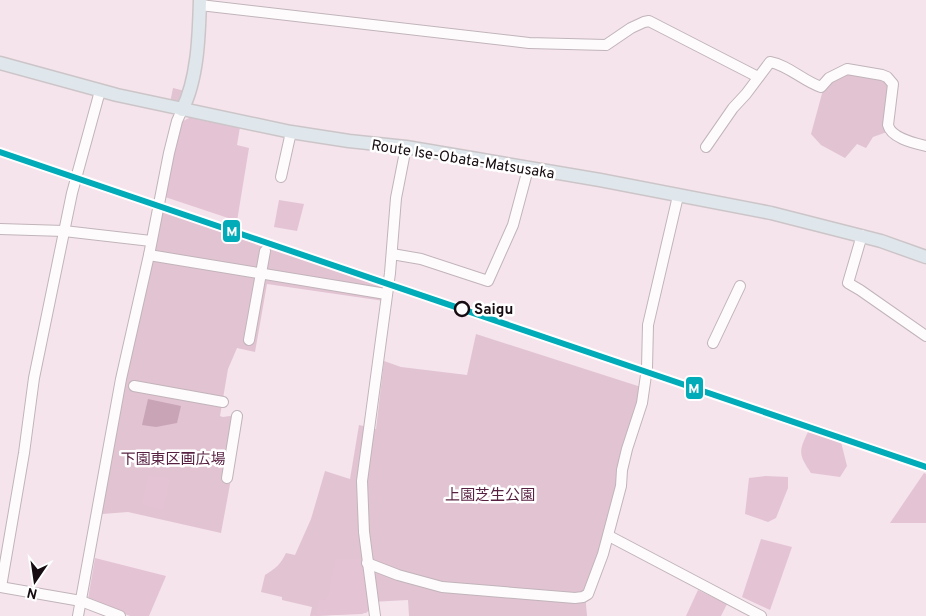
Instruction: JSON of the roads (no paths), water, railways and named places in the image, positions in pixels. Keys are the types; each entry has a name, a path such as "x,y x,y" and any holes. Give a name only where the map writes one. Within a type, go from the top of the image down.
{"main road":[{"path":"182,110 191,86 200,3"},
{"name":"Route Ise-Obata-Matsusaka","path":"0,63 100,91 291,132 406,147 770,214 862,235 926,258"}],"street":[{"path":"200,3 538,44 606,45 631,28 644,22 649,22 758,77"},
{"path":"706,147 733,108 770,62 777,63 814,85 821,87 829,78 848,69 887,77 893,84 889,130 894,134 926,146"},
{"path":"100,91 72,193 34,378 24,453 0,587 81,601 120,616"},
{"path":"78,616 121,379 152,241 168,153 182,110"},
{"path":"281,177 291,132"},
{"path":"376,616 363,515 362,481 390,273 396,198 406,147"},
{"path":"392,254 422,259 488,281 513,225 528,169"},
{"path":"368,563 398,576 442,587 575,598 588,594 604,554 621,486 622,470 627,450 642,403 647,368 648,325 678,196"},
{"path":"0,229 64,231 152,241"},
{"path":"862,235 848,284 860,290 926,336"},
{"path":"249,340 265,251"},
{"path":"149,255 386,294"},
{"path":"713,343 740,286"},
{"path":"134,386 223,402"},
{"path":"227,478 237,416"},
{"path":"608,536 761,616"}],"place":[{"name":"Saigu","path":"462,309"}],"park label":[{"name":"下園東区画広場","path":"173,459"},
{"name":"上園芝生公園","path":"490,495"}]}
